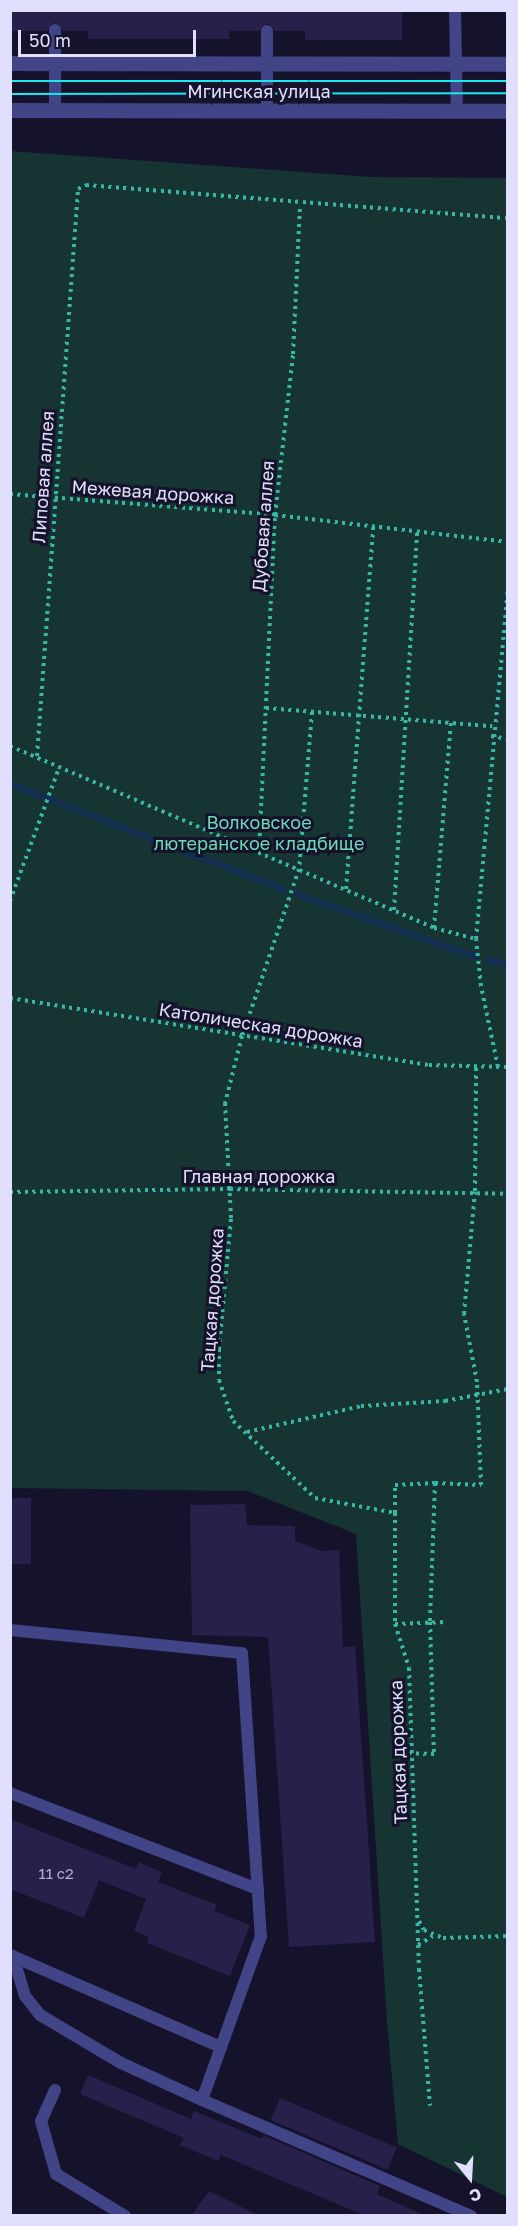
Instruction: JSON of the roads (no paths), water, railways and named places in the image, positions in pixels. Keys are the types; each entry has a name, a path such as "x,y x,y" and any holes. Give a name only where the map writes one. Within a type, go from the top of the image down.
{"street":[{"name":"Мгинская улица","path":"10,63 507,64"},
{"name":"Мгинская улица","path":"10,110 507,111"}],"lane":[{"path":"455,10 457,111"},
{"path":"55,30 55,110"},
{"path":"267,31 267,111"},
{"path":"10,1630 242,1653 261,1936 202,2100"},
{"path":"10,1793 258,1889"},
{"path":"12,1956 221,2047"},
{"path":"12,1956 25,1996 40,2015 121,2063 471,2216"},
{"path":"55,2090 41,2121 56,2174 125,2216"}],"waterway":[{"path":"10,784 284,889"},
{"path":"297,894 474,956"},
{"path":"488,960 508,964"}],"tram line":[{"path":"10,81 508,81"},
{"path":"10,94 508,93"}],"park label":[{"name":"Волковское лютеранское кладбище","path":"259,833"}]}
